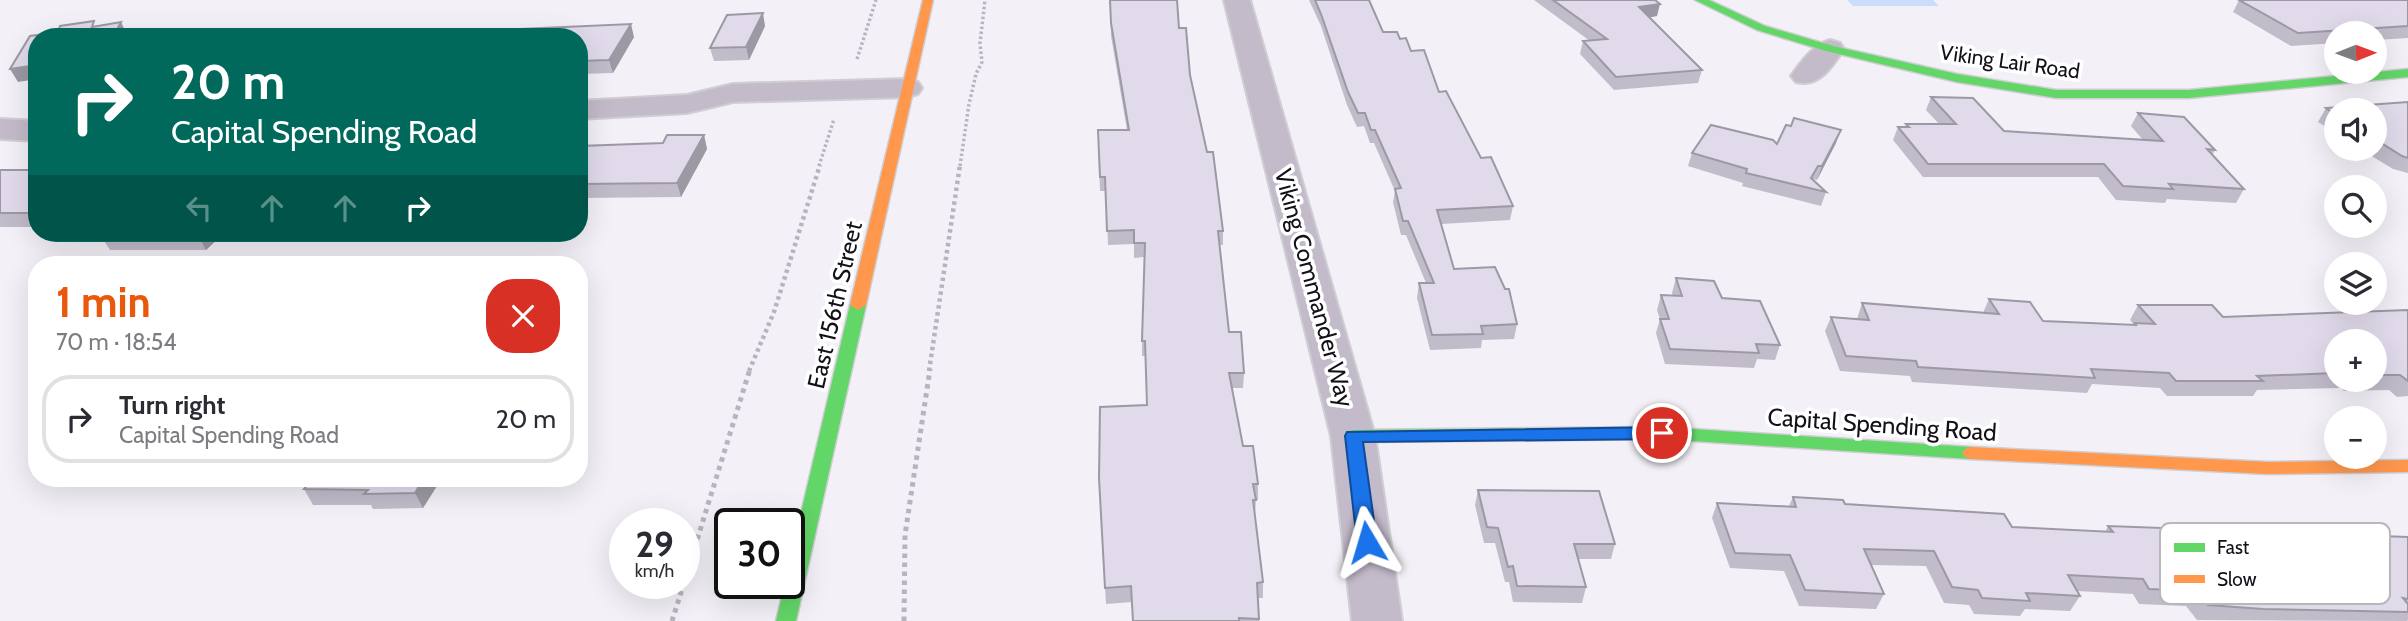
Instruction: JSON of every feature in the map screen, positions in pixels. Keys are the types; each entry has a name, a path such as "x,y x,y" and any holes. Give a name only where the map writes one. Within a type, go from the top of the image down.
{"street":[{"name":"East 156th Street","path":"786,621 928,0"},
{"name":"Viking Commander Way","path":"1237,0 1353,436 1377,621"},
{"name":"Viking Lair Road","path":"1700,0 1761,29 1830,49 1957,78 2056,94 2189,94 2408,73"},
{"path":"1806,76 1830,49"},
{"path":"588,110 687,104 722,114 841,102 904,101"},
{"path":"0,129 28,131"},
{"name":"Capital Spending Road","path":"1353,436 1662,433 2081,460 2269,468 2408,466"}],"path":[{"path":"700,530 748,374 774,312 876,0"},
{"path":"904,621 905,535 969,104 976,74 982,62 980,43 985,0"},
{"path":"672,621 679,599"}],"water":[{"path":"1847,0 1933,0 1939,6 1853,6"}],"building":[{"path":"1110,0 1177,0 1179,28 1186,28 1190,75 1207,152 1213,152 1223,231 1218,231 1229,332 1241,332 1244,373 1229,373 1243,446 1253,446 1258,484 1253,484 1256,500 1253,500 1263,582 1257,583 1259,619 1133,621 1131,586 1105,588 1099,478 1100,407 1147,405 1145,341 1142,341 1145,243 1134,243 1134,230 1107,231 1105,177 1100,177 1098,130 1129,130 1111,23"},
{"path":"1315,0 1369,0 1383,32 1397,32 1400,39 1406,38 1411,51 1424,50 1439,92 1446,91 1481,158 1491,157 1513,206 1437,210 1454,269 1495,267 1505,289 1509,289 1517,324 1481,326 1483,334 1432,335 1419,283 1434,283 1408,221 1403,221 1395,189 1401,188 1375,130 1371,130 1365,113 1358,113 1348,92"},
{"path":"1553,0 1655,0 1660,4 1639,7 1702,70 1616,77 1583,41 1607,39"},
{"path":"2239,0 2408,0 2408,26 2387,27 2387,21 2324,21 2324,31 2298,33"},
{"path":"763,13 746,47 710,48 727,15"},
{"path":"94,21 92,27 121,22 118,28 59,28"},
{"path":"631,24 609,60 588,61 588,28 540,28"},
{"path":"28,39 28,66 10,69"},
{"path":"1931,97 1973,98 2004,131 2163,141 2138,113 2184,117 2215,150 2207,149 2244,189 2169,184 2173,189 2123,186 2104,164 1928,164 1898,127 1909,127 1906,124 1956,124"},
{"path":"2408,102 2408,158 2387,147 2387,104"},
{"path":"1794,118 1841,130 1822,166 1818,166 1811,178 1826,192 1746,173 1747,169 1692,153 1711,125 1773,140 1777,144 1786,125 1791,126"},
{"path":"667,135 704,135 677,183 588,184 588,146 663,143"},
{"path":"0,170 28,170 28,213 0,213"},
{"path":"1676,278 1714,281 1722,298 1760,301 1780,345 1756,344 1759,353 1670,349 1660,319 1669,319 1661,295 1682,296"},
{"path":"1989,299 2030,302 2043,321 2136,325 2135,323 2155,324 2138,305 2212,305 2223,317 2324,313 2387,315 2387,311 2408,310 2408,381 2400,375 2387,375 2387,329 2324,329 2324,373 2257,376 2263,381 2176,381 2169,373 2091,369 2095,378 1918,367 1916,361 1846,356 1831,317 1869,320 1862,303 1999,314"},
{"path":"419,487 415,493 364,494 368,490 304,489"},
{"path":"1478,490 1599,491 1615,544 1574,544 1586,587 1517,586 1513,566 1508,567 1498,528 1487,527"},
{"path":"1793,497 1843,500 1845,504 2004,514 2012,527 2113,532 2108,526 2160,528 2160,589 2149,589 2143,579 2068,575 2080,596 2026,593 2030,601 1982,598 1978,590 1952,587 1934,551 1864,549 1884,594 1805,590 1790,555 1735,553 1717,503 1796,507"},
{"path":"2390,536 2408,537 2408,599 2403,598 2408,604 2408,612 2208,605 2390,604"}],"traffic: fast":[{"path":"1700,0 1761,28 1830,49 1957,78 2056,94 2189,94 2408,73"},
{"path":"786,621 858,305"},
{"path":"1353,436 1662,433 1971,453"}],"traffic: slow":[{"path":"858,305 928,0"},
{"path":"1971,453 2268,468 2408,466"}],"route":[{"path":"1367,542 1353,436 1662,433"}]}
